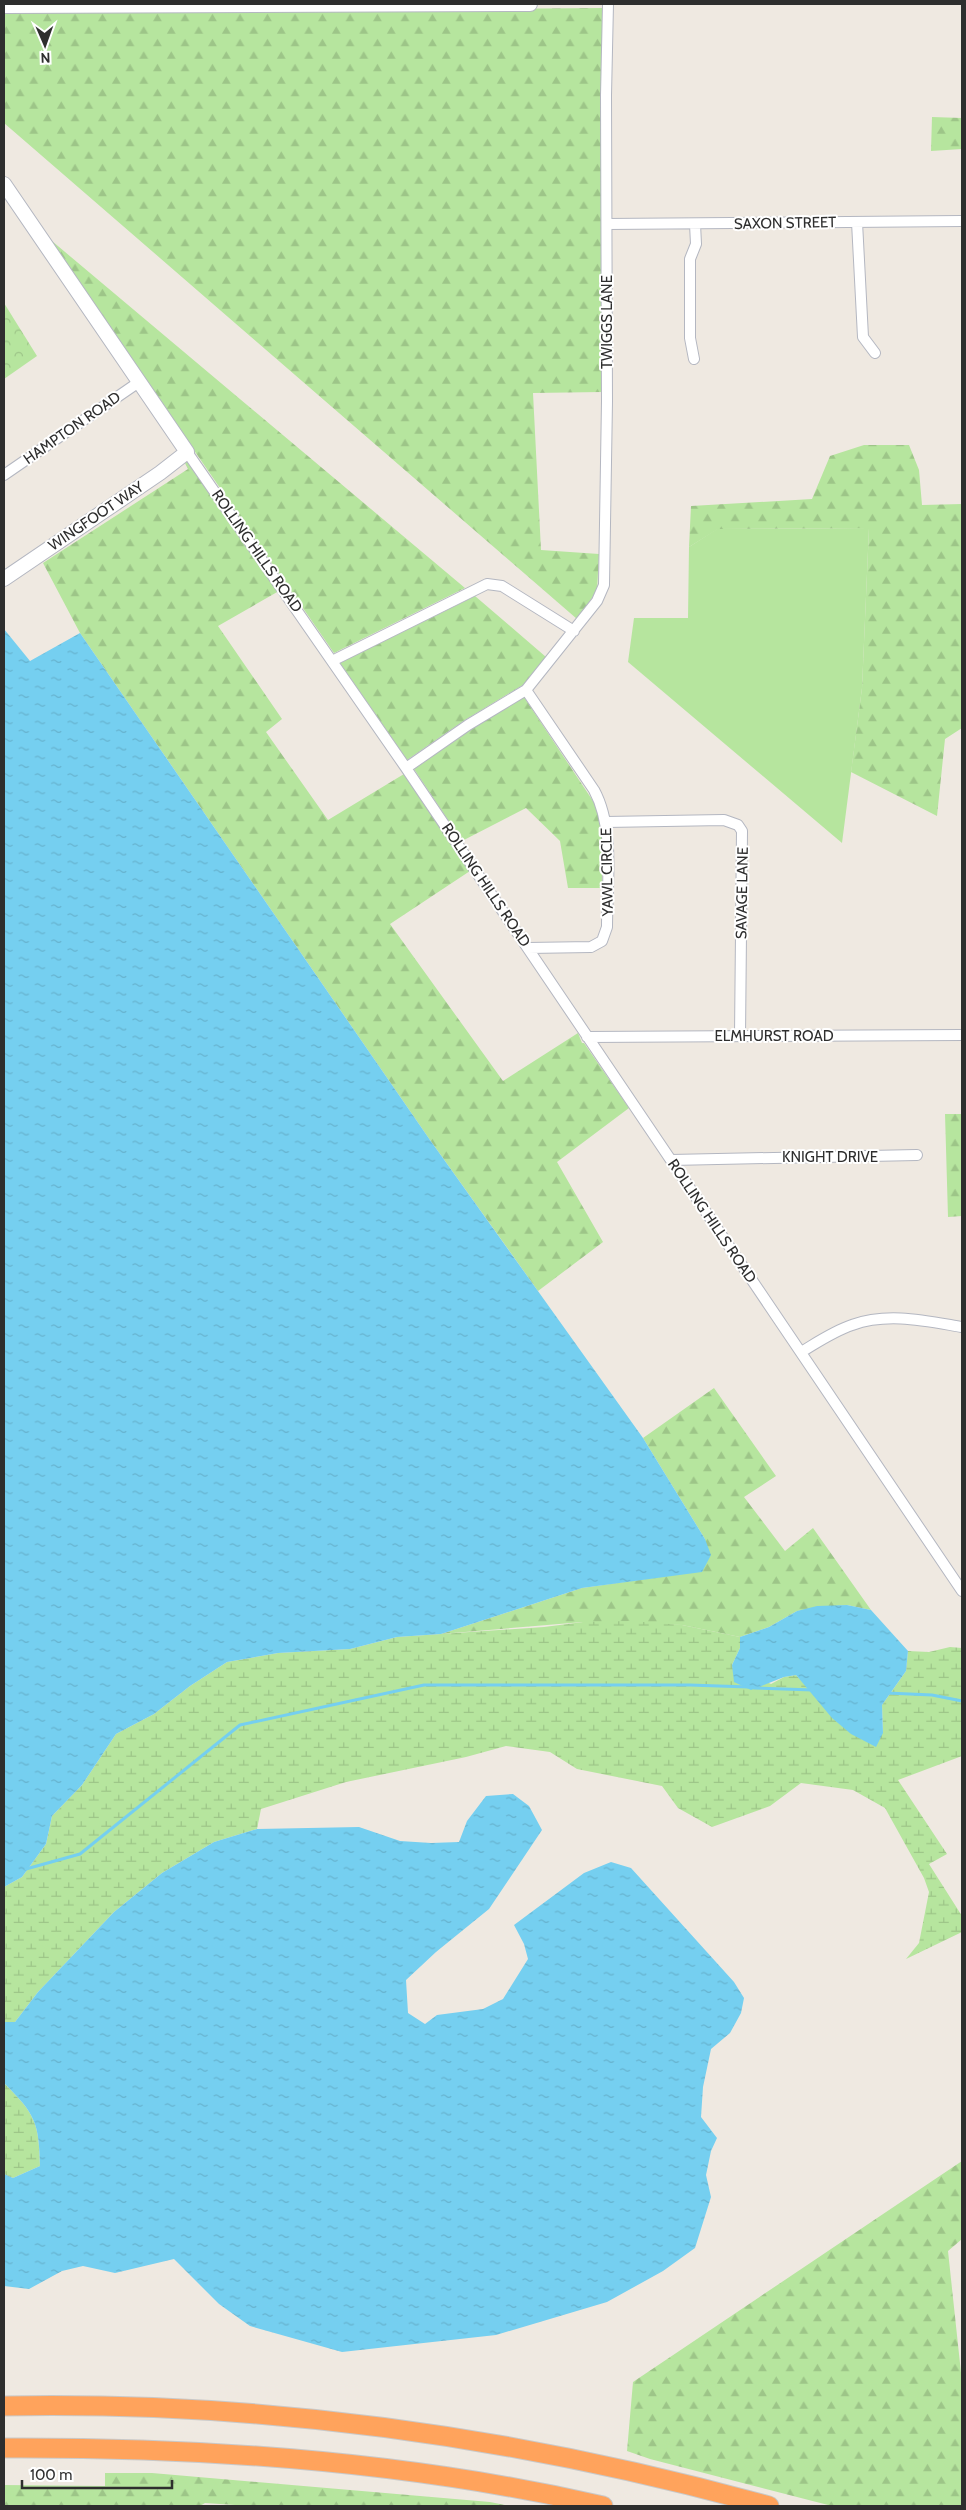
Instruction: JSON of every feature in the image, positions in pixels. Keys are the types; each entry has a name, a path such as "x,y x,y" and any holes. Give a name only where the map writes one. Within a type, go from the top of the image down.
{"highway":[{"path":"4,2406 188,2408 374,2425 546,2452 694,2485 769,2506"},
{"path":"4,2448 165,2451 371,2466 479,2482 603,2506"}],"street":[{"path":"5,5 530,4"},
{"name":"TWIGGS LANE","path":"574,631 597,601 604,585 608,4"},
{"name":"ROLLING HILLS ROAD","path":"4,184 406,768 962,1591"},
{"name":"SAXON STREET","path":"607,224 962,220"},
{"path":"857,222 863,337 875,353"},
{"path":"694,360 690,338 690,259 696,244 695,224"},
{"name":"HAMPTON ROAD","path":"4,475 139,382"},
{"name":"WINGFOOT WAY","path":"4,579 160,473 187,452"},
{"path":"332,660 487,584 502,586 574,631 526,690 468,725 406,768"},
{"name":"YAWL CIRCLE","path":"526,690 594,790 600,802 606,822 607,927 602,940 591,947 528,948"},
{"name":"SAVAGE LANE","path":"606,822 724,820 738,825 742,831 740,1036"},
{"name":"ELMHURST ROAD","path":"587,1037 962,1036"},
{"name":"KNIGHT DRIVE","path":"671,1160 917,1155"},
{"path":"801,1352 841,1329 876,1319 905,1318 962,1327"}],"green space":[{"path":"603,8 601,95 602,392 533,393 541,550 599,554 597,591 577,619 4,123 4,12"},
{"path":"932,117 962,118 962,149 931,151"},
{"path":"46,236 465,588 334,653"},
{"path":"4,303 37,356 4,379"},
{"path":"864,445 909,445 919,470 922,505 962,504 962,728 945,739 937,816 851,772 862,688 869,528 718,529 689,547 691,506 812,499 830,456"},
{"path":"186,459 279,591 218,626 282,719 266,732 328,820 404,774 470,871 390,924 503,1081 578,1033 582,1043 584,1043 629,1108 557,1162 603,1242 538,1291 430,1140 80,633 43,563 188,469 184,461"},
{"path":"869,528 862,688 842,843 628,662 634,618 688,618 689,547 717,529"},
{"path":"475,596 546,657 523,685 465,720 407,760 340,663"},
{"path":"524,697 595,804 602,827 602,888 568,888 560,841 526,808 462,841 414,769 470,730"},
{"path":"945,1114 962,1114 962,1216 948,1217"},
{"path":"714,1388 776,1476 744,1497 785,1551 813,1528 871,1610 847,1605 797,1611 769,1627 740,1637 682,1625 583,1622 441,1634 582,1588 702,1571 705,1539 643,1438"},
{"path":"631,1621 682,1625 740,1637 740,1648 732,1665 771,1684 784,1677 796,1675 813,1693 883,1733 882,1705 906,1671 908,1651 929,1652 950,1647 962,1648 962,1756 898,1780 947,1854 929,1864 962,1916 962,1932 906,1959 919,1943 929,1892 924,1878 885,1808 853,1790 801,1783 770,1806 712,1827 678,1808 662,1786 577,1769 550,1752 506,1746 466,1757 346,1782 261,1809 257,1829 214,1842 162,1873 114,1912 38,1992 15,2022 4,2022 4,1887 22,1877 46,1844 52,1816 82,1785 116,1734 154,1714 190,1686 227,1662 278,1653 350,1649 397,1637 544,1627 583,1622"},
{"path":"4,2083 29,2111 38,2139 40,2166 13,2178 4,2174"},
{"path":"962,2161 962,2239 948,2251 962,2382 962,2506 832,2506 650,2459 627,2451 633,2382"},
{"path":"105,2473 152,2473 490,2502 510,2506 250,2506 205,2503 200,2506 4,2506 4,2485 105,2486"}],"water":[{"path":"4,629 30,661 80,633 430,1140 643,1438 705,1539 711,1555 702,1572 582,1588 441,1634 397,1637 350,1649 278,1653 227,1662 190,1686 154,1714 116,1734 82,1785 52,1816 46,1844 22,1877 4,1887"},
{"path":"847,1605 871,1610 908,1651 906,1671 882,1705 883,1733 876,1747 851,1734 832,1718 796,1675 784,1677 751,1690 734,1682 732,1665 740,1648 740,1637 769,1627 797,1611 817,1606"},
{"path":"513,1794 529,1806 542,1830 489,1909 436,1952 406,1980 408,2013 425,2024 437,2015 483,2009 503,1999 528,1959 524,1944 514,1925 584,1873 611,1862 631,1868 734,1982 744,1998 741,2013 730,2033 711,2049 703,2087 701,2117 717,2138 711,2151 706,2175 711,2197 695,2248 663,2271 607,2302 496,2335 342,2352 250,2326 219,2304 174,2259 115,2273 83,2266 62,2271 29,2289 4,2286 4,2174 13,2178 40,2166 38,2139 33,2120 23,2103 4,2083 4,2022 15,2022 38,1992 114,1912 162,1873 214,1842 257,1829 359,1827 400,1841 459,1842 467,1821 486,1796"}],"waterway":[{"path":"26,1869 80,1854 240,1725 424,1685 690,1685 748,1687"},
{"path":"754,1688 813,1690"},
{"path":"887,1693 932,1695 962,1701"}]}
